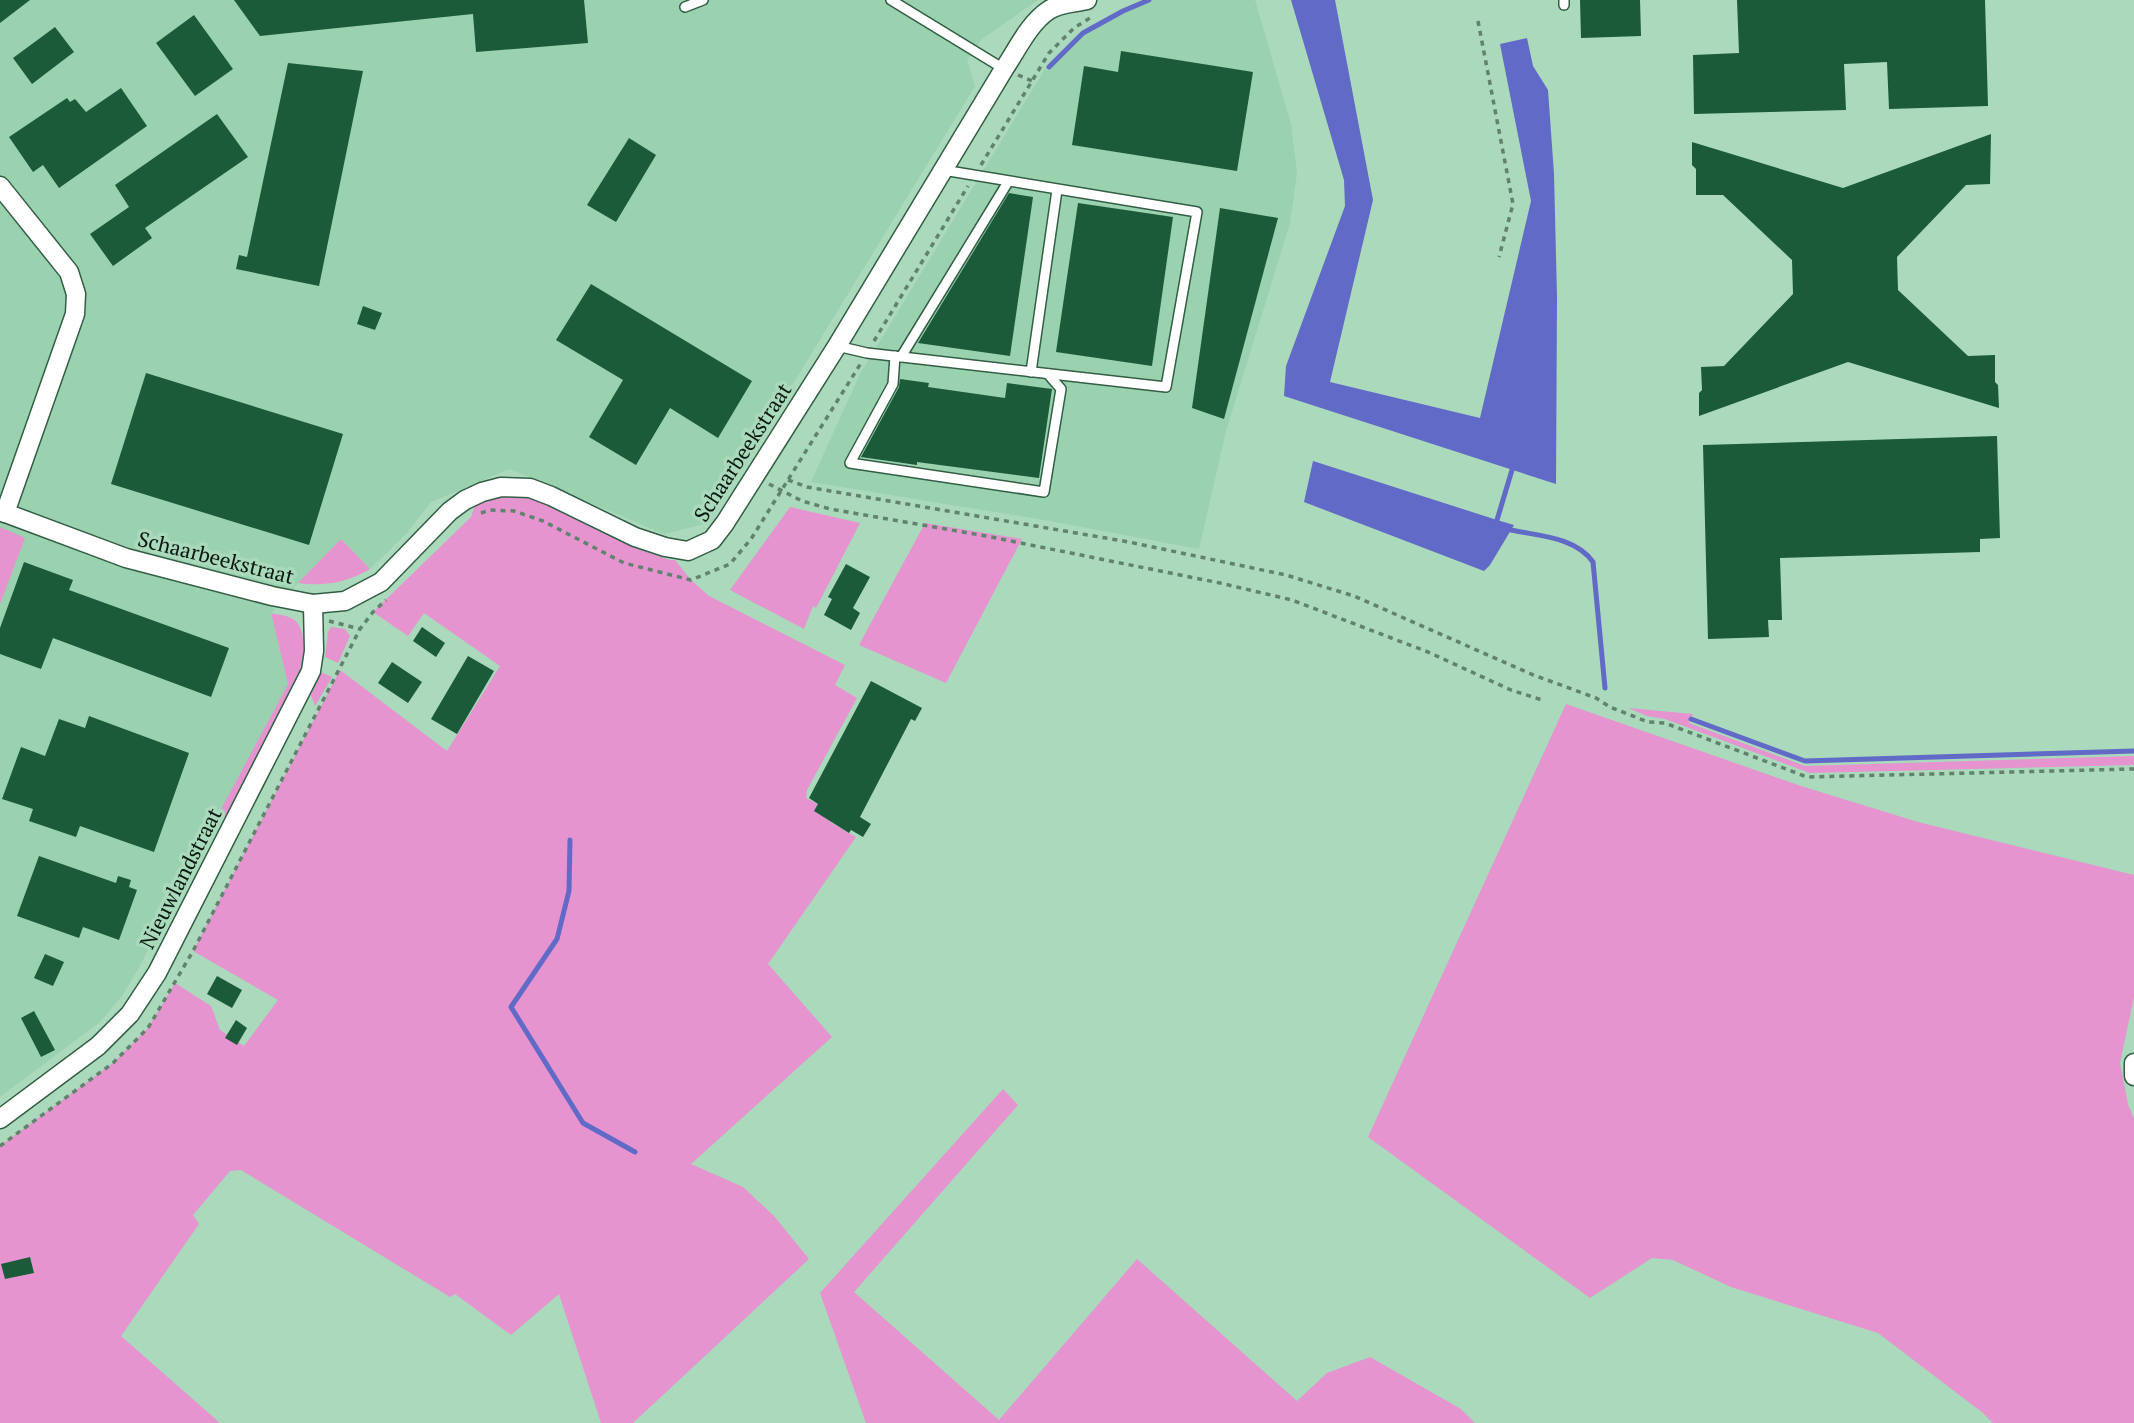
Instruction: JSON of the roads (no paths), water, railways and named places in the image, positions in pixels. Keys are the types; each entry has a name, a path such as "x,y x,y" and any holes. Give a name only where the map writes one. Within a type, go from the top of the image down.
{"street":[{"name":"Schaarbeekstraat","path":"2,512 126,558 313,604 345,601 381,582 450,511 466,499 501,488 530,488 635,537 665,548 688,551 712,540 837,346 1004,69 1034,24 1049,10 1065,4 1089,8"},
{"path":"0,186 69,272 76,294 75,314 2,512"},
{"name":"Nieuwlandstraat","path":"0,1119 98,1046 130,1014 157,973 311,671 314,651 313,604"},
{"path":"2134,1063 2134,1076"}],"lane":[{"path":"685,8 703,0"},
{"path":"891,0 1004,69"},
{"path":"837,346 898,357 1166,387 1197,212 943,170"},
{"path":"1008,182 898,357 893,384 850,463 1044,492 1061,389 1048,374"},
{"path":"1031,372 1057,190"}],"water":[{"path":"1291,0 1335,0 1373,200 1330,382 1480,418 1531,201 1500,44 1527,38 1533,66 1548,90 1554,174 1557,297 1556,484 1284,396 1286,366 1345,206 1344,180"},
{"path":"1313,461 1514,525 1484,571 1304,502"}],"waterway":[{"path":"1049,67 1083,33 1149,0"},
{"path":"1497,520 1512,470"},
{"path":"1511,530 1567,542 1577,547 1593,562 1605,688"},
{"path":"1691,719 1805,761 2134,751"},
{"path":"570,840 569,891 557,939 511,1007 583,1123 635,1152"}]}
